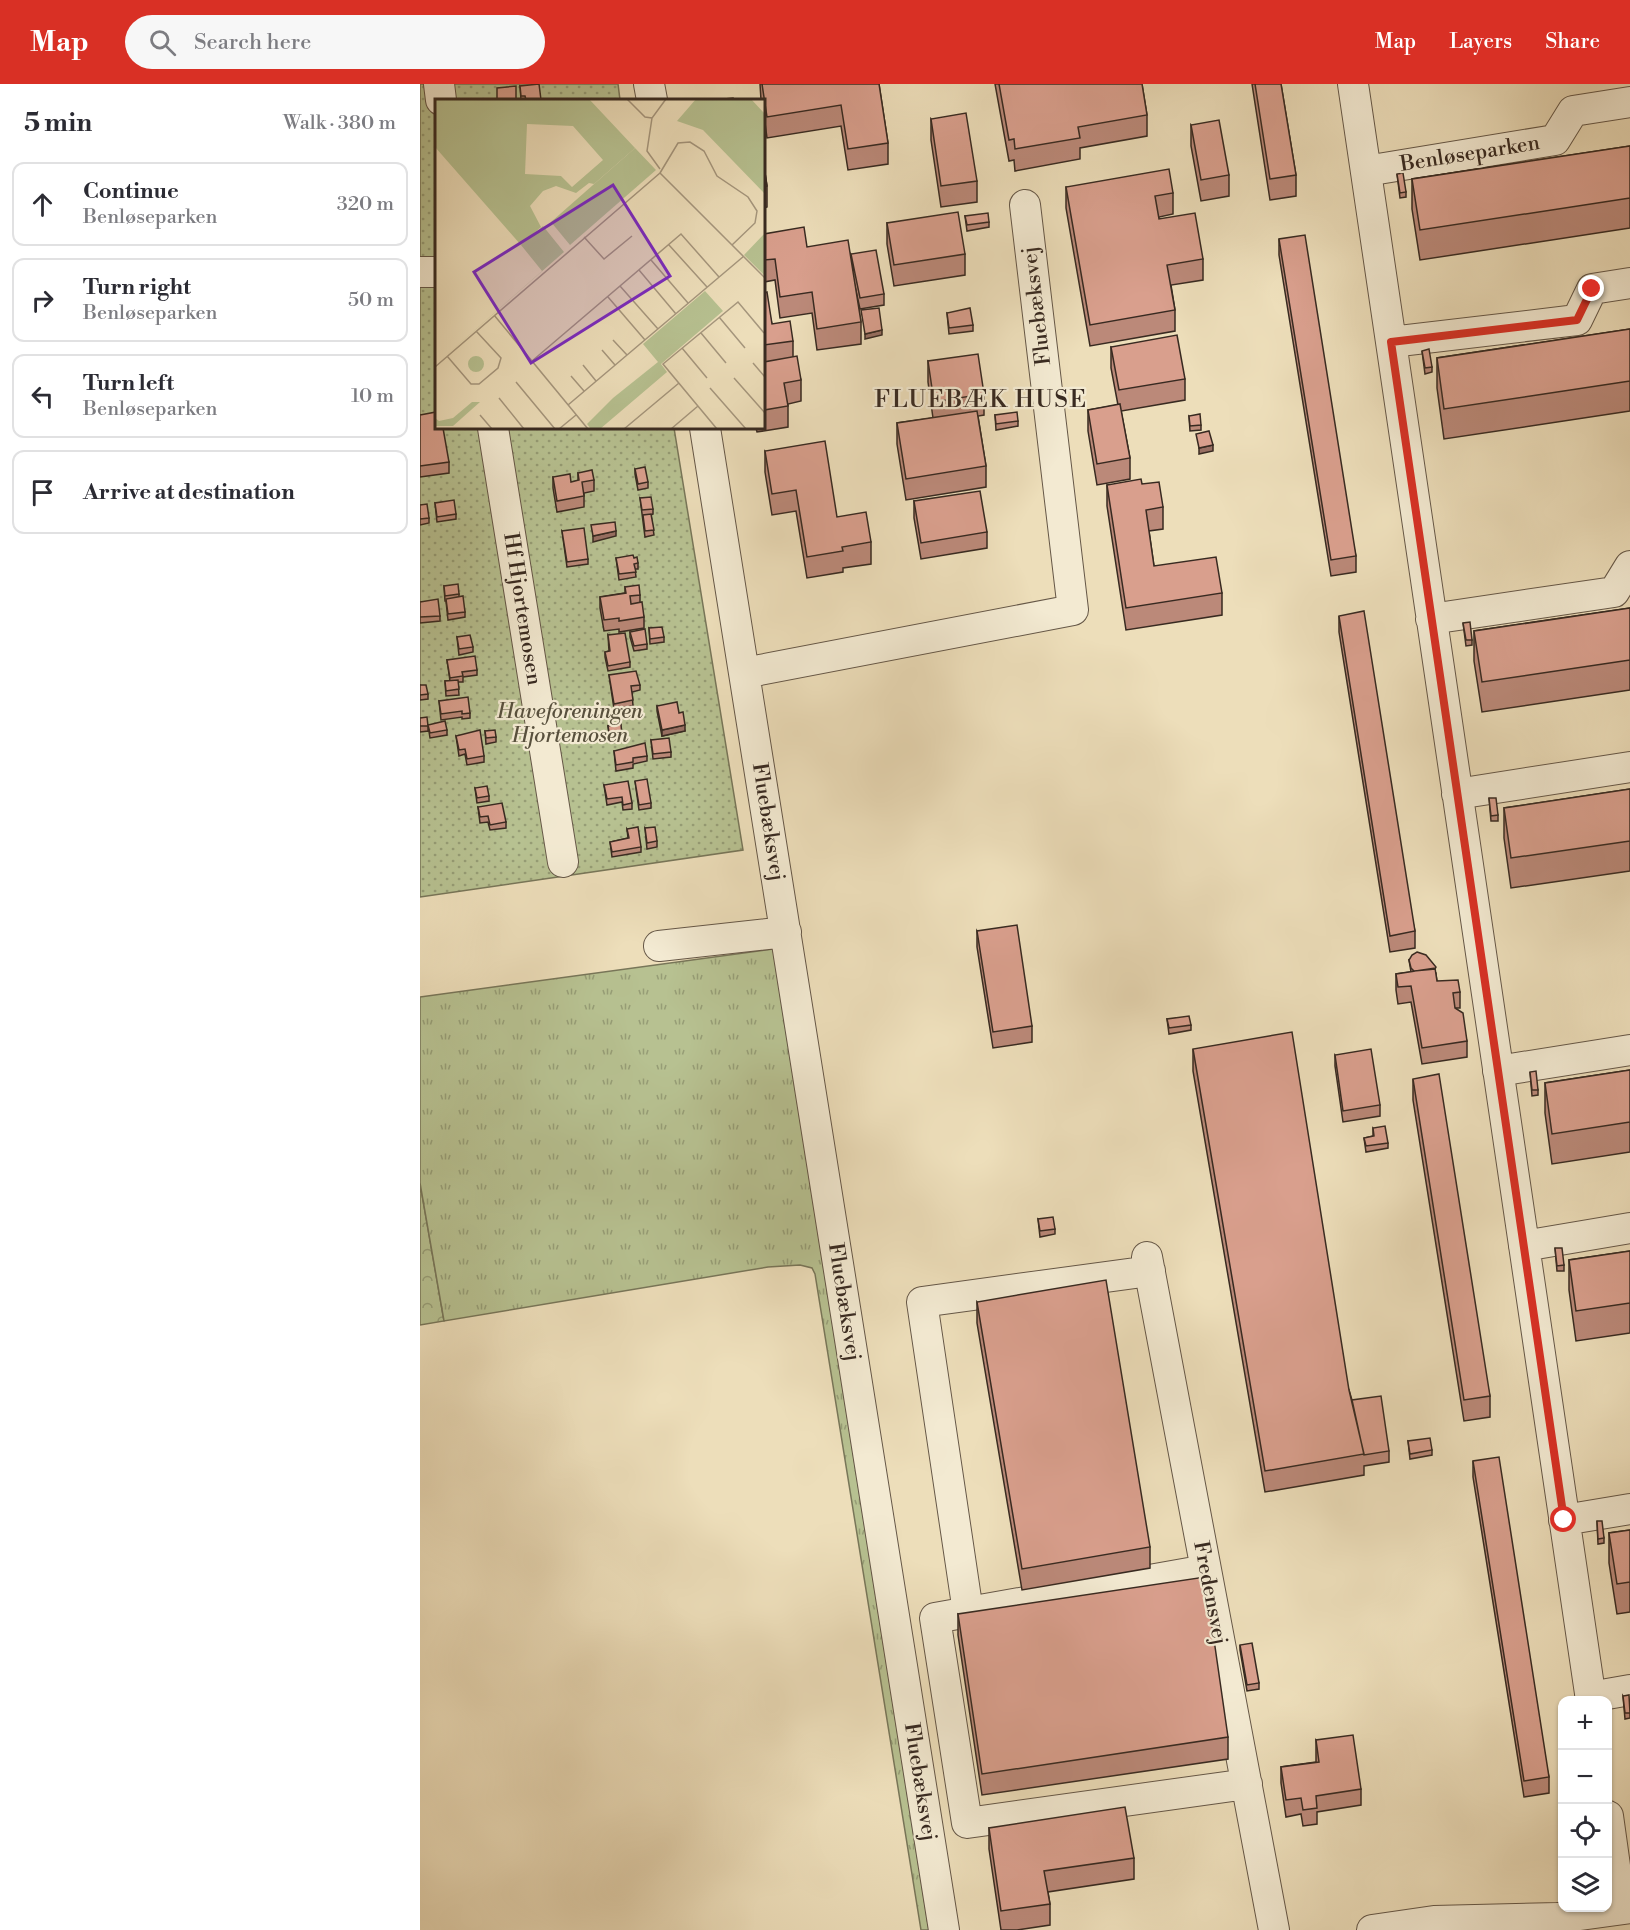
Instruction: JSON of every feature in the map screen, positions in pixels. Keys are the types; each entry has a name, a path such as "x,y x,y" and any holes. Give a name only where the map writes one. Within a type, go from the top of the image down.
{"street":[{"path":"439,84 441,99"},
{"path":"649,84 652,99"},
{"path":"1353,84 1590,1696"},
{"name":"Benløseparken","path":"1366,171 1556,140 1573,111 1630,102"},
{"name":"Fluebæksvej","path":"744,673 1073,610 1025,205"},
{"path":"1391,342 1577,320 1592,289 1630,283"},
{"name":"Hf Hjortemosen","path":"493,429 563,862"},
{"name":"Fluebæksvej","path":"705,429 944,1930"},
{"path":"1431,619 1614,592 1630,566"},
{"path":"1457,794 1630,767"},
{"path":"659,946 786,932"},
{"path":"1498,1071 1630,1050"},
{"path":"1524,1246 1630,1228"},
{"name":"Fredensvej","path":"968,1612 922,1302 1148,1264 1274,1930"},
{"path":"1564,1520 1630,1509"},
{"path":"1206,1570 935,1618 966,1823 1247,1784"},
{"path":"1603,1696 1630,1690"},
{"path":"1372,1930 1434,1921 1558,1918 1626,1908 1612,1836"}],"green space":[{"name":"Haveforeningen Hjortemosen","path":"420,84 618,84 620,99 435,99 435,429 674,429 743,850 420,897"},
{"path":"773,949 929,1930 921,1930 815,1274 812,1268 800,1265 768,1267 444,1321 420,1183 420,997"},
{"path":"420,1183 444,1321 420,1325"}],"building":[{"path":"539,84 541,99 526,99 525,96 521,96 520,86"},
{"path":"762,84 879,84 888,143 848,149 841,105 767,117"},
{"path":"999,84 1142,84 1147,115 1078,127 1080,138 1015,149 1014,139 1009,140"},
{"path":"1255,84 1281,84 1296,175 1270,179"},
{"path":"516,86 516,99 497,99 497,88"},
{"path":"966,113 977,181 941,186 931,119"},
{"path":"1219,120 1229,175 1201,180 1191,125"},
{"path":"1630,146 1630,198 1420,230 1412,179"},
{"path":"1169,169 1173,193 1155,196 1159,219 1195,213 1203,259 1167,265 1175,310 1090,325 1066,187"},
{"path":"1403,173 1406,192 1400,193 1397,174"},
{"path":"958,212 965,254 894,265 887,223"},
{"path":"988,213 989,222 967,225 965,216"},
{"path":"804,227 807,247 848,240 861,322 817,329 812,292 780,297 775,259 765,260 765,234"},
{"path":"1305,235 1356,556 1331,560 1279,239"},
{"path":"876,250 884,294 860,298 851,254"},
{"path":"767,292 772,324 790,321 793,341 765,345 765,293"},
{"path":"879,308 882,330 865,334 861,310"},
{"path":"970,308 973,325 949,328 947,313"},
{"path":"1630,329 1630,381 1444,409 1437,358"},
{"path":"1177,335 1185,379 1119,390 1111,347"},
{"path":"1429,349 1432,367 1425,368 1422,351"},
{"path":"978,354 984,394 934,402 928,361"},
{"path":"797,356 801,380 784,383 788,406 765,410 765,362"},
{"path":"1120,404 1130,458 1097,464 1088,410"},
{"path":"977,411 986,466 906,479 897,423"},
{"path":"435,412 435,429 443,429 449,462 420,466 420,415"},
{"path":"1017,412 1018,421 996,424 995,415"},
{"path":"1200,414 1201,425 1190,426 1189,416"},
{"path":"1209,431 1213,445 1199,448 1196,434"},
{"path":"825,441 837,517 866,512 871,542 842,547 843,551 807,557 796,490 772,494 765,451"},
{"path":"645,467 648,482 638,484 635,469"},
{"path":"592,470 594,480 582,482 584,496 557,501 553,477 570,474 571,482 579,480 578,473"},
{"path":"1141,479 1142,484 1159,482 1163,507 1146,510 1154,566 1216,557 1222,593 1126,608 1107,485"},
{"path":"980,491 987,532 921,543 914,501"},
{"path":"651,497 653,509 642,510 640,498"},
{"path":"454,500 456,514 437,517 435,503"},
{"path":"427,504 429,518 420,519 420,505"},
{"path":"651,514 654,530 645,531 643,515"},
{"path":"615,522 616,531 593,536 591,525"},
{"path":"584,528 588,559 567,562 562,531"},
{"path":"633,555 634,558 637,557 638,563 634,564 636,572 619,574 616,558"},
{"path":"458,584 459,594 445,596 444,586"},
{"path":"639,585 640,595 630,596 631,604 642,602 644,617 619,621 619,618 604,620 600,597 626,593 625,587"},
{"path":"463,596 465,612 448,614 446,599"},
{"path":"438,599 440,616 420,617 420,602"},
{"path":"1630,608 1630,660 1482,682 1474,631"},
{"path":"1364,611 1415,931 1390,936 1339,616"},
{"path":"1470,622 1472,640 1466,640 1463,623"},
{"path":"662,627 664,637 650,639 649,628"},
{"path":"645,629 647,644 634,646 630,632"},
{"path":"625,633 630,662 608,666 605,652 610,651 608,635"},
{"path":"470,635 473,647 459,649 457,637"},
{"path":"475,656 477,670 462,672 463,676 450,678 447,660"},
{"path":"636,671 640,685 631,686 633,700 614,704 609,675"},
{"path":"458,680 459,689 446,691 445,681"},
{"path":"420,685 426,685 428,694 420,695"},
{"path":"468,697 470,713 462,714 462,711 441,714 439,701"},
{"path":"677,702 679,713 683,712 685,725 662,730 657,706"},
{"path":"427,717 428,726 420,726 420,718"},
{"path":"445,721 447,730 430,733 428,725"},
{"path":"621,724 622,736 610,738 608,726"},
{"path":"480,730 484,756 467,759 465,749 459,750 456,736"},
{"path":"495,730 496,737 486,738 485,731"},
{"path":"669,738 671,752 653,754 651,740"},
{"path":"645,743 647,756 633,758 633,762 616,765 614,751"},
{"path":"647,779 651,803 639,805 635,781"},
{"path":"628,781 632,803 623,805 622,797 607,799 604,785"},
{"path":"487,786 489,796 477,798 475,788"},
{"path":"1630,789 1630,841 1511,858 1504,808"},
{"path":"1489,798 1496,798 1498,815 1491,816"},
{"path":"502,803 506,822 490,825 488,816 480,817 478,807"},
{"path":"638,827 641,847 612,852 610,842 629,838 627,829"},
{"path":"655,827 657,841 647,843 645,828"},
{"path":"1017,925 1032,1026 993,1032 977,931"},
{"path":"1417,952 1426,955 1436,967 1435,969 1414,971 1409,960"},
{"path":"1435,968 1437,981 1458,980 1460,992 1453,993 1455,1008 1463,1013 1467,1041 1422,1048 1411,986 1398,987 1396,974"},
{"path":"1189,1016 1191,1025 1169,1028 1167,1019"},
{"path":"1292,1032 1349,1390 1364,1454 1265,1471 1193,1049"},
{"path":"1371,1049 1380,1105 1343,1111 1335,1055"},
{"path":"1630,1070 1630,1122 1552,1134 1545,1083"},
{"path":"1536,1071 1538,1090 1532,1090 1530,1072"},
{"path":"1439,1074 1490,1396 1464,1400 1413,1079"},
{"path":"1385,1126 1388,1143 1366,1146 1364,1138 1374,1136 1373,1128"},
{"path":"1053,1217 1055,1229 1040,1231 1038,1219"},
{"path":"1555,1248 1562,1248 1564,1265 1557,1266"},
{"path":"1630,1251 1630,1303 1576,1311 1569,1260"},
{"path":"1106,1280 1150,1547 1022,1569 977,1302"},
{"path":"1381,1396 1389,1451 1364,1455 1352,1400"},
{"path":"1430,1438 1432,1450 1410,1454 1408,1441"},
{"path":"1499,1457 1549,1777 1524,1781 1473,1461"},
{"path":"1597,1521 1602,1521 1604,1538 1598,1539"},
{"path":"1630,1530 1630,1582 1617,1584 1609,1533"},
{"path":"1205,1577 1228,1737 982,1774 958,1614"},
{"path":"1252,1643 1259,1683 1247,1685 1240,1645"},
{"path":"1629,1695 1630,1713 1625,1713 1623,1696"},
{"path":"1353,1735 1361,1789 1316,1796 1317,1808 1303,1810 1301,1798 1286,1800 1281,1767 1319,1762 1316,1740"},
{"path":"1125,1807 1134,1858 1044,1871 1050,1904 1001,1911 989,1828"}],"district":[{"name":"FLUEBÆK HUSE","path":"981,400"}],"route":[{"path":"1564,1520 1391,342 1577,320 1592,289"}]}
